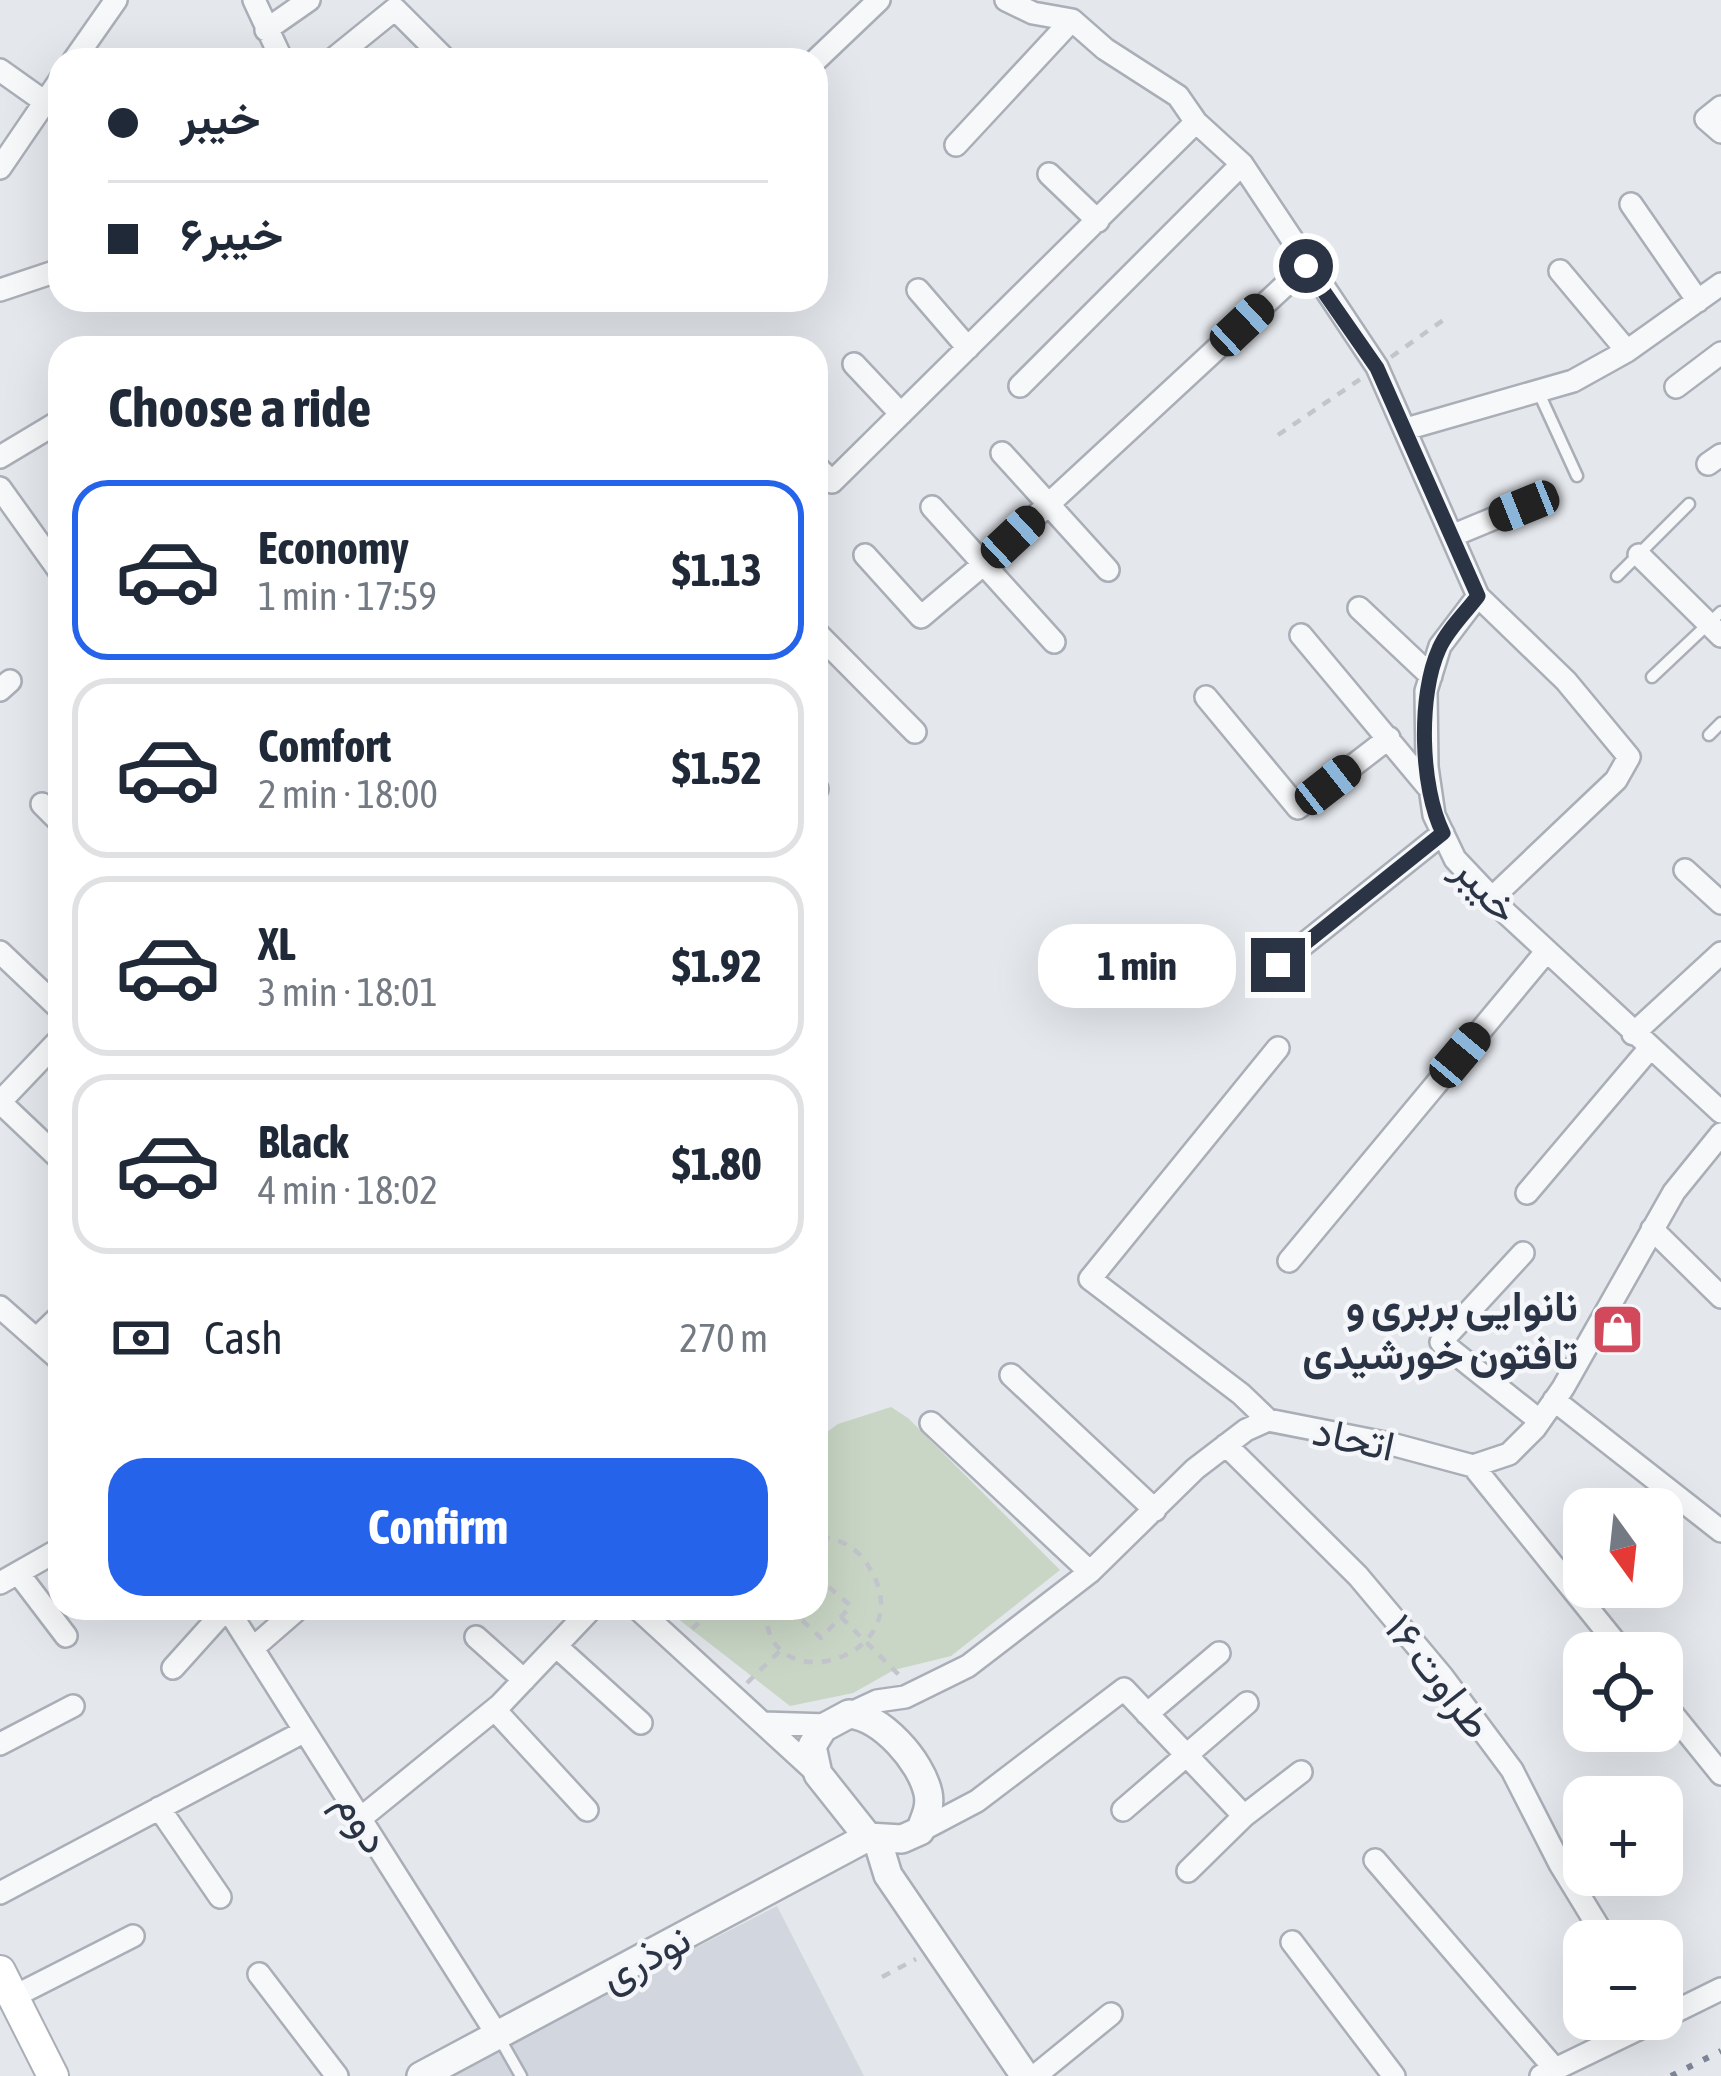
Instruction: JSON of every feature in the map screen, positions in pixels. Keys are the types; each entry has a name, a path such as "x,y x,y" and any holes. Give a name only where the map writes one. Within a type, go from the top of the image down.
{"main road":[{"path":"7,1984 53,2076"}],"street":[{"path":"254,0 276,48"},
{"path":"266,30 309,0"},
{"path":"828,49 879,0"},
{"path":"1006,0 1039,6 1072,20 1105,49 1178,96 1196,122 1242,164 1377,368 1478,596 1566,681 1630,757 1616,780 1492,898"},
{"path":"92,48 109,2"},
{"path":"347,48 395,9 434,48"},
{"path":"956,146 1072,20"},
{"path":"0,70 45,102"},
{"path":"0,168 48,98"},
{"path":"828,478 832,482 1196,122"},
{"path":"1020,386 1242,164"},
{"path":"1048,174 1098,220"},
{"path":"1406,429 1573,381 1712,297 1631,204"},
{"path":"865,555 921,617 1306,266"},
{"path":"1560,271 1627,352"},
{"path":"0,290 48,274"},
{"path":"918,290 968,348"},
{"path":"1676,387 1721,353"},
{"path":"854,364 901,414"},
{"path":"0,457 48,428"},
{"path":"1002,453 1108,570"},
{"path":"3,498 48,552"},
{"path":"1454,535 1524,506"},
{"path":"932,507 1054,642"},
{"path":"1639,555 1717,624"},
{"name":"خیبر","path":"1478,596 1439,646 1426,691 1429,788 1434,814 1455,859 1546,952 1721,1112"},
{"path":"1359,608 1431,676"},
{"path":"1300,635 1429,788"},
{"path":"828,644 916,732"},
{"path":"1206,697 1298,808 1389,738"},
{"path":"42,804 48,810"},
{"path":"1278,965 1443,833"},
{"path":"1685,870 1721,903"},
{"path":"0,952 48,998"},
{"path":"1289,1262 1546,952"},
{"path":"1527,1193 1642,1041 1721,953"},
{"path":"1268,1420 1241,1394 1090,1279 1279,1048"},
{"path":"48,1052 0,1102 48,1148"},
{"path":"1607,1632 1473,1466 1509,1454 1540,1421 1674,1192 1721,1134"},
{"path":"1652,1229 1721,1297"},
{"path":"1522,1253 1441,1342 1540,1421"},
{"path":"0,1307 48,1350"},
{"path":"36,1339 48,1328"},
{"path":"1011,1375 1155,1510"},
{"path":"1554,1400 1721,1531"},
{"name":"اتحاد","path":"763,1723 838,1720 877,1701 910,1694 968,1666 1090,1572 1195,1469 1246,1430 1268,1420 1473,1466"},
{"path":"931,1424 1090,1572"},
{"name":"طراوت ۱۶","path":"1226,1445 1358,1576 1442,1676 1512,1770 1594,1920"},
{"path":"48,1556 9,1578 48,1618"},
{"path":"50,1620 66,1636"},
{"path":"173,1668 216,1620"},
{"name":"دوم","path":"235,1620 498,2036"},
{"path":"253,1648 285,1620"},
{"path":"361,1818 495,1710 581,1620"},
{"path":"650,1620 818,1774 872,1838 888,1875 1025,2076"},
{"path":"476,1637 524,1680"},
{"path":"556,1646 641,1723"},
{"path":"1148,1714 1219,1653"},
{"path":"872,1838 902,1839 977,1801 1124,1689 1244,1816"},
{"name":"اتحاد","path":"880,1725 910,1694"},
{"path":"1123,1810 1247,1703"},
{"path":"0,1744 74,1706"},
{"path":"495,1710 586,1810"},
{"path":"818,1774 812,1746 838,1720 861,1715 880,1725 922,1776 928,1813 910,1860 909,1882 918,1914"},
{"path":"1683,1726 1721,1774"},
{"path":"0,1893 305,1731"},
{"path":"1188,1871 1244,1816 1301,1772"},
{"path":"926,1788 956,1801 977,1801"},
{"path":"159,1808 220,1897"},
{"name":"نوذری","path":"421,2076 872,1838"},
{"path":"1375,1860 1548,2072 1615,2040"},
{"path":"7,1984 133,1936"},
{"path":"1292,1942 1394,2076"},
{"path":"259,1975 337,2076"},
{"path":"1683,2007 1721,1989"},
{"path":"1035,2076 1111,2014"}],"lane":[{"path":"1538,391 1577,476"},
{"path":"1617,576 1689,504"},
{"path":"1652,677 1717,624"},
{"path":"1709,735 1721,723"},
{"path":"498,2036 521,2076"}],"path":[{"path":"767,1620 770,1634 782,1649 802,1662 825,1665 848,1658 866,1642 881,1612 878,1579 858,1551 828,1536"},
{"path":"802,1620 821,1638 851,1606 828,1586"},
{"path":"841,1617 910,1694"},
{"path":"676,1644 702,1620"},
{"path":"734,1696 782,1649"},
{"path":"882,1977 937,1948"}],"shaded area":[{"path":"777,1906 864,2076 445,2076"}],"green space":[{"path":"891,1407 908,1418 1060,1570 951,1656 894,1670 853,1693 790,1706 679,1620 828,1620 828,1431"}],"railway":[{"path":"1671,2076 1721,2051"}],"place":[{"name":"نانوایی بربری و تافتون خورشیدی","path":"1617,1330"}],"route":[{"path":"1278,965 1443,833 1429,788 1426,691 1439,646 1478,596 1377,368 1306,266"}]}
